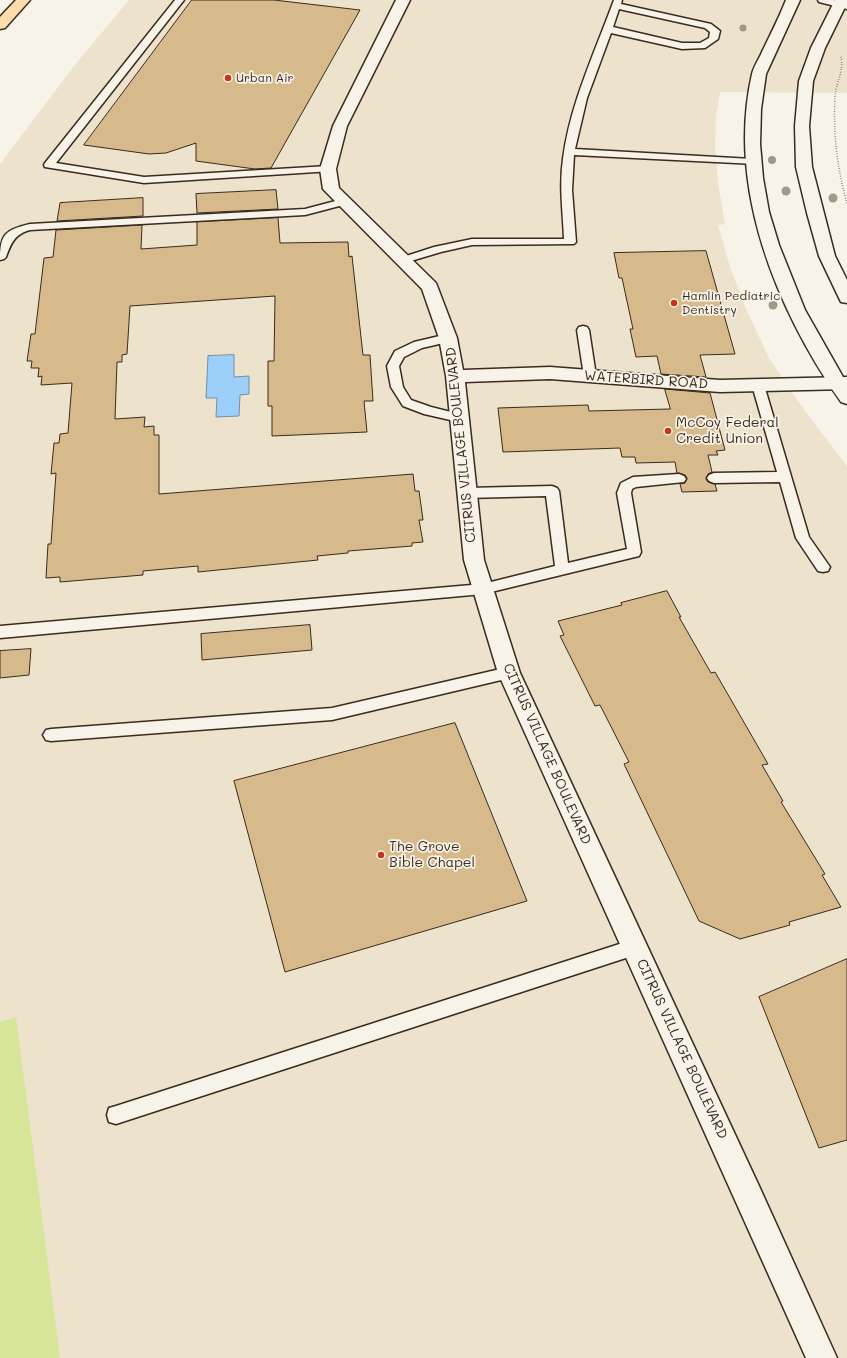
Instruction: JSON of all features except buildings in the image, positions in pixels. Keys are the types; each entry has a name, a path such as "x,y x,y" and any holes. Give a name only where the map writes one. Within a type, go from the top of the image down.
{"highway":[{"path":"0,25 23,0"}],"street":[{"name":"CITRUS VILLAGE BOULEVARD","path":"403,0 340,126 328,169 331,189 430,287 448,338 455,376 474,560 509,673 753,1203 822,1358"},
{"path":"793,0 760,73 752,120 752,162 761,211 772,254 792,301 844,388"},
{"path":"843,3 818,48 806,81 802,126 804,167 815,213 827,256 847,298"},
{"name":"WATERBIRD ROAD","path":"455,376 550,373 720,386 758,385 844,388"}],"lane":[{"path":"180,0 49,165 144,180 328,169"},
{"path":"822,0 843,3"},
{"path":"404,260 438,249 472,242 570,242 568,186 570,152 579,108 607,29 617,3 708,26 715,31 713,39 702,46 682,46 607,29"},
{"path":"570,152 752,162"},
{"path":"0,257 9,236 17,230 30,227 305,212 343,202"},
{"path":"583,330 590,376"},
{"path":"448,338 418,345 399,354 393,366 397,387 407,403 428,411 459,418"},
{"path":"758,385 803,538 823,567"},
{"path":"714,478 785,477"},
{"path":"0,632 483,589 634,552 624,493 626,486 634,482 679,479"},
{"path":"467,493 552,491 562,569"},
{"path":"51,735 332,714 509,673"},
{"path":"116,1115 635,948"}],"path":[{"path":"840,55 842,62 836,90 834,113 836,147 843,190 847,202"}],"shaded area":[{"path":"129,0 847,0 847,93 720,92 716,116 715,144 718,183 725,224 718,225 730,267 746,309 769,358 805,411 847,466 847,1358 0,1358 0,164 74,66"}],"green space":[{"path":"16,1017 60,1358 0,1358 0,1022"}],"water":[{"path":"234,355 234,377 249,376 249,394 240,395 239,416 216,417 217,398 206,398 208,356"}],"place":[{"name":"Urban Air","path":"228,78"},
{"name":"Hamlin Pediatric Dentistry","path":"674,303"},
{"name":"McCoy Federal Credit Union","path":"668,431"},
{"name":"The Grove Bible Chapel","path":"381,855"}]}
